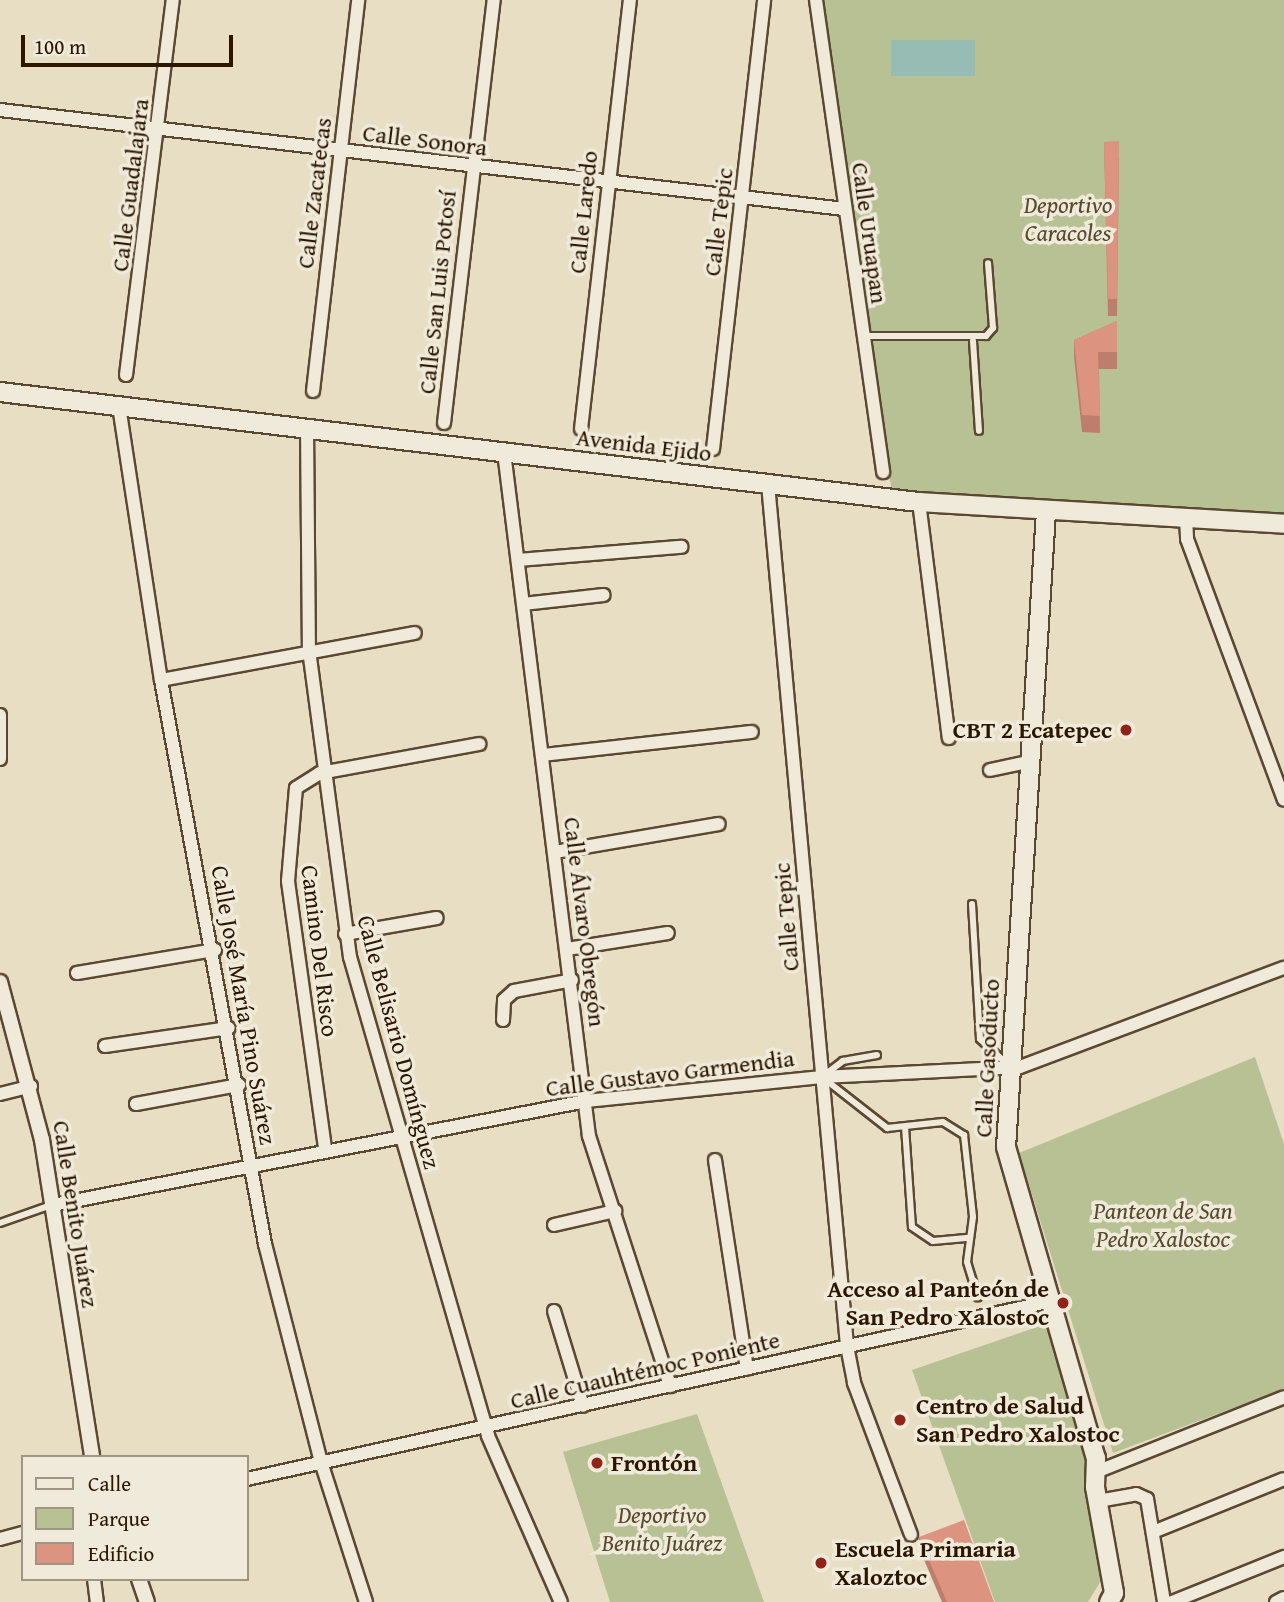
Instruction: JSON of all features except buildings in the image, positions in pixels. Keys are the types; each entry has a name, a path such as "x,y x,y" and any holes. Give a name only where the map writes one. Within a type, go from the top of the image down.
{"main road":[{"name":"Avenida Ejido","path":"0,392 919,502 1046,512 1284,524"},
{"name":"Calle Gasoducto","path":"1046,512 1010,1067 1008,1159 1052,1301 1096,1472 1113,1599"}],"street":[{"name":"Calle Guadalajara","path":"126,375 173,0"},
{"name":"Calle Zacatecas","path":"313,391 358,0"},
{"name":"Calle San Luis Potosí","path":"444,423 472,167 494,0"},
{"name":"Calle Laredo","path":"581,429 606,184 630,0"},
{"name":"Calle Tepic","path":"713,449 764,0"},
{"name":"Calle Uruapan","path":"816,0 883,472"},
{"name":"Calle Sonora","path":"0,110 159,127 606,184 844,209"},
{"name":"Calle José María Pino Suárez","path":"119,406 162,680 215,950 251,1165 321,1462 366,1602"},
{"name":"Calle Belisario Domínguez","path":"307,427 309,650 320,773 345,934 485,1428 561,1602"},
{"name":"Calle Álvaro Obregón","path":"504,453 593,1152 615,1212 670,1386"},
{"name":"Calle Tepic","path":"768,484 846,1346 854,1383 911,1535"},
{"path":"919,502 950,738"},
{"path":"1186,518 1187,539 1284,800"},
{"path":"518,560 681,547"},
{"path":"523,604 603,595"},
{"path":"162,680 309,650 415,633"},
{"path":"0,715 0,760"},
{"path":"543,755 752,732"},
{"path":"320,773 480,744"},
{"path":"990,770 1028,762"},
{"name":"Camino Del Risco","path":"320,773 296,788 287,848 325,1148"},
{"path":"555,852 719,824"},
{"path":"345,934 437,918"},
{"path":"567,949 668,933"},
{"path":"77,973 215,950"},
{"name":"Calle Gustavo Garmendia","path":"53,1205 234,1174 251,1165 325,1148 586,1101 822,1077 1010,1067 1284,968"},
{"path":"503,1020 505,1000 514,991 572,980"},
{"name":"Calle Benito Juárez","path":"0,982 16,1023 31,1086 53,1205 92,1455"},
{"path":"105,1046 229,1028"},
{"path":"136,1104 239,1084"},
{"path":"0,1094 31,1086"},
{"path":"715,1160 747,1369"},
{"path":"554,1225 615,1212"},
{"name":"Calle Cuauhtémoc Poniente","path":"248,1479 1052,1301"},
{"path":"554,1311 583,1406"},
{"path":"1096,1472 1284,1397"},
{"path":"1153,1532 1284,1479"},
{"path":"1098,1501 1144,1496 1153,1532 1164,1602"},
{"path":"0,1539 21,1534"},
{"path":"1172,1602 1284,1557"},
{"path":"94,1581 97,1602"},
{"path":"140,1581 147,1602"},
{"path":"1276,1602 1284,1598"}],"lane":[{"path":"863,336 973,341 993,328 988,263"},
{"path":"973,341 979,431"},
{"path":"972,904 980,1036 1010,1067"},
{"path":"0,1026 16,1023"},
{"path":"877,1055 843,1061 822,1077 880,1125 951,1123 964,1135 969,1238 967,1262 978,1297"},
{"path":"905,1126 912,1227 933,1241 969,1238"},
{"path":"0,1223 53,1205"}],"green space":[{"name":"Deportivo Caracoles","path":"812,0 1284,0 1284,526 892,492"},
{"name":"Panteon de San Pedro Xalostoc","path":"1255,1057 1284,1144 1284,1389 1113,1453 1019,1153"},
{"path":"1046,1324 1088,1461 1085,1472 1108,1569 1088,1602 995,1602 912,1370"},
{"name":"Deportivo Benito Juárez","path":"697,1414 764,1602 610,1602 563,1452"}],"water":[{"path":"891,40 975,40 975,76 891,76"}],"place":[{"name":"CBT 2 Ecatepec","path":"1126,730"},
{"name":"Acceso al Panteón de San Pedro Xalostoc","path":"1063,1303"},
{"name":"Centro de Salud San Pedro Xalostoc","path":"900,1420"},
{"name":"Frontón","path":"597,1463"},
{"name":"Escuela Primaria Xaloztoc","path":"821,1563"}]}
